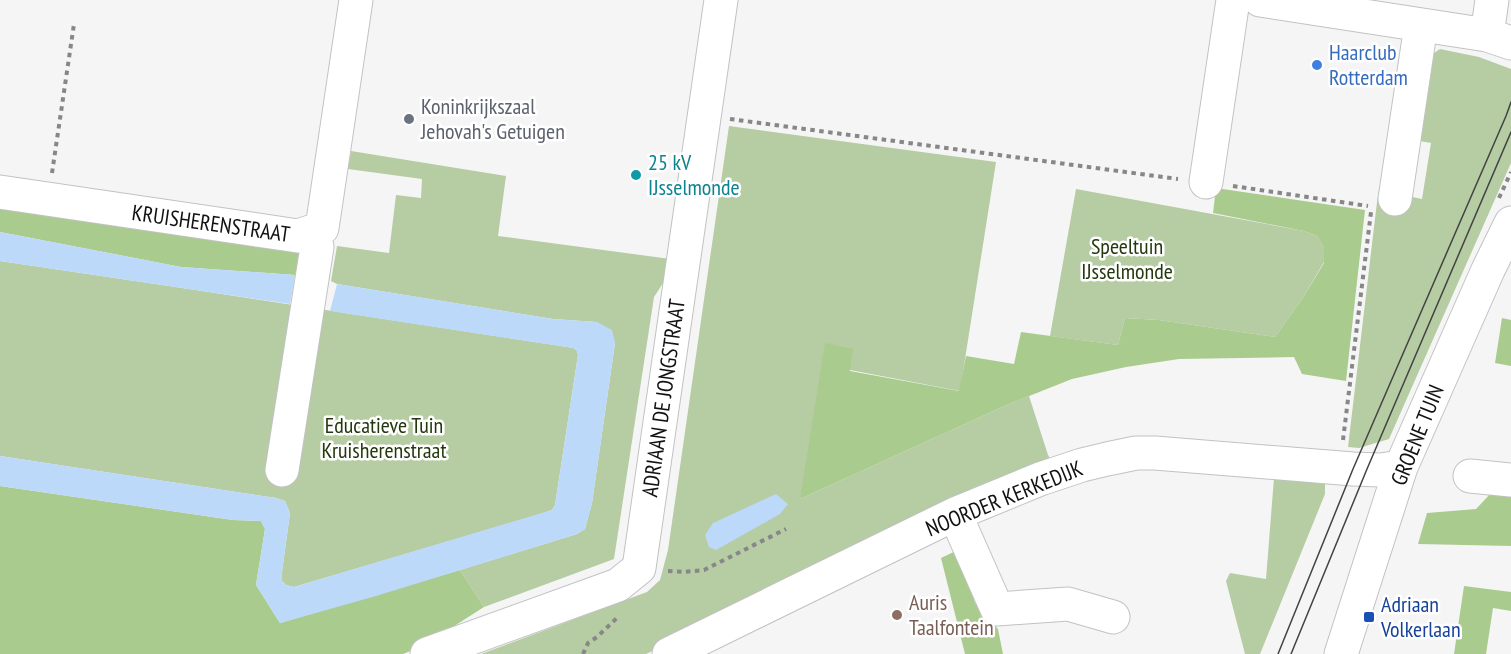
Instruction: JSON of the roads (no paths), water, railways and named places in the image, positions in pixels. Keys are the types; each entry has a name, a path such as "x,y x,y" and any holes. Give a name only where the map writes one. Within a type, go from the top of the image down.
{"street":[{"name":"KRUISHERENSTRAAT","path":"0,192 298,236 322,228 356,0"},
{"name":"ADRIAAN DE JONGSTRAAT","path":"427,654 618,585 639,568 721,0"},
{"path":"1206,182 1233,0"},
{"path":"1260,0 1499,39 1492,0"},
{"path":"1395,199 1421,25"},
{"name":"GROENE TUIN","path":"1341,654 1391,468 1511,223"},
{"path":"282,470 317,247 313,232"},
{"name":"NOORDER KERKEDIJK","path":"669,654 956,514 1040,479 1082,465 1136,453 1155,453 1339,468 1391,468"},
{"path":"1470,476 1511,480"},
{"path":"956,514 997,609 1068,604 1113,617"}],"water":[{"path":"0,232 181,267 295,275 290,304 0,261"},
{"path":"337,284 553,319 597,322 612,330 615,343 592,503 585,529 577,534 376,596 280,623 256,585 265,529 261,521 233,520 0,486 0,456 285,501 290,513 282,581 294,587 552,510 555,505 577,351 573,348 330,311"},
{"path":"776,494 788,504 780,514 716,550 709,547 705,535 713,523"}],"tram line":[{"path":"1278,654 1353,469 1511,102"},
{"path":"1291,654 1367,469 1511,132"}],"place":[{"name":"Haarclub Rotterdam","path":"1317,65"},
{"name":"Koninkrijkszaal Jehovah's Getuigen","path":"409,119"},
{"name":"25 kV IJsselmonde","path":"636,175"},
{"name":"Auris Taalfontein","path":"897,615"},
{"name":"Adriaan Volkerlaan","path":"1369,617"}],"park label":[{"name":"Speeltuin IJsselmonde","path":"1127,258"},
{"name":"Educatieve Tuin Kruisherenstraat","path":"384,438"}]}
